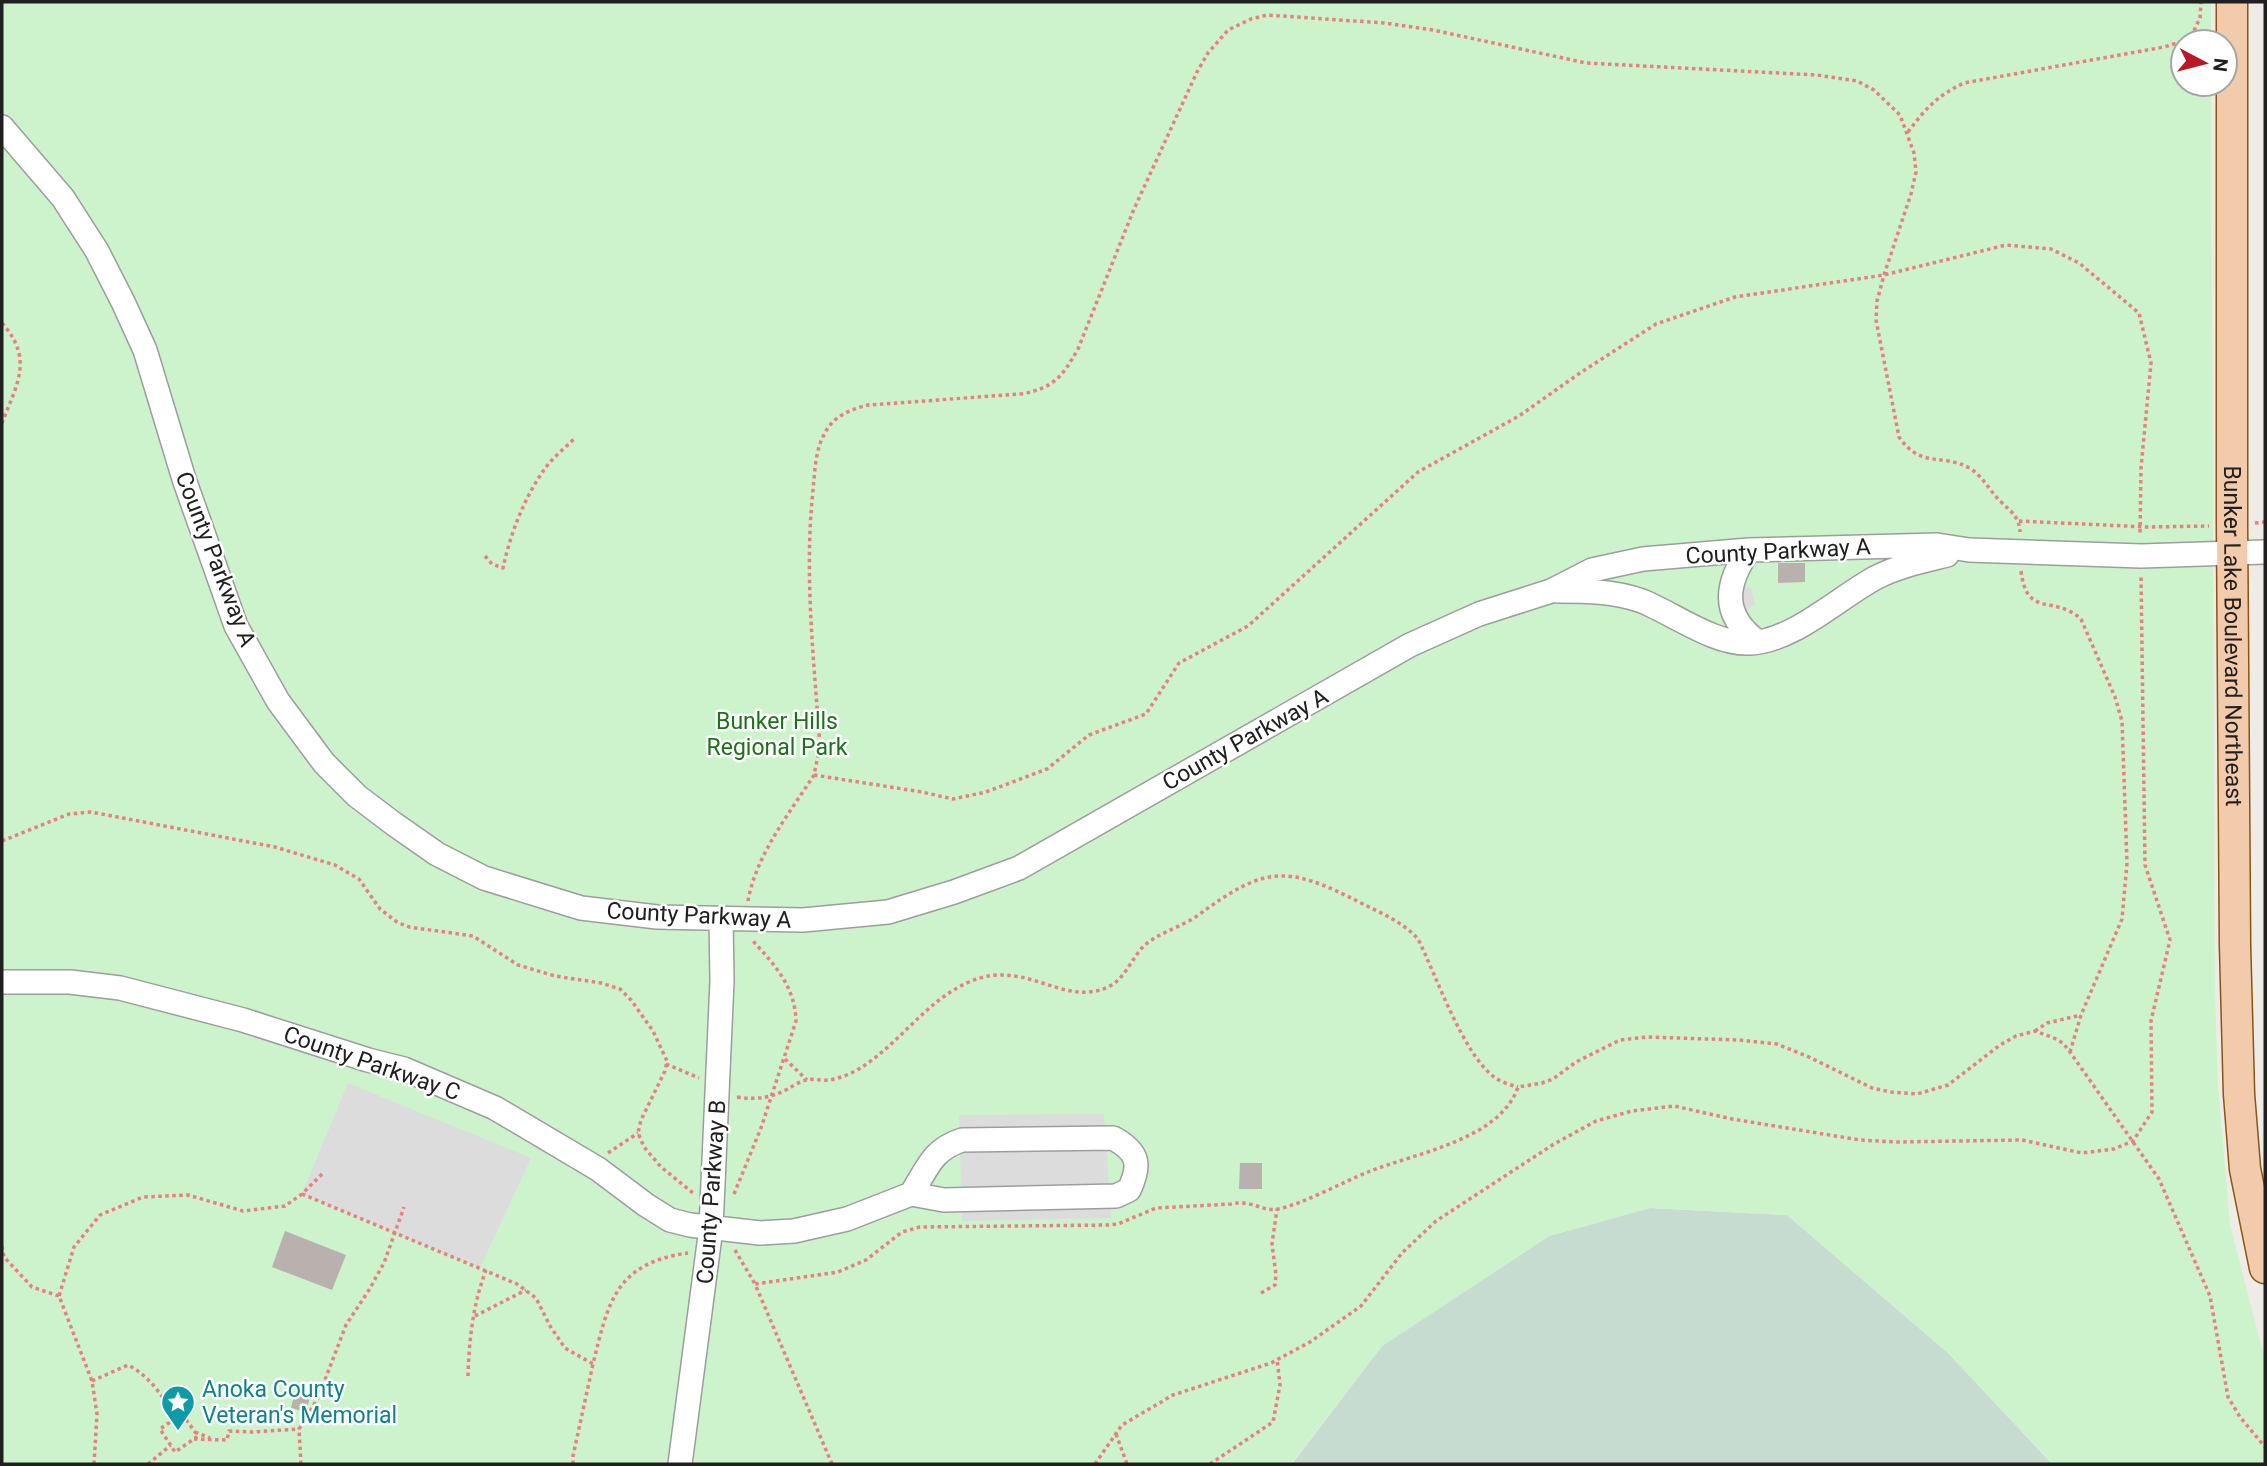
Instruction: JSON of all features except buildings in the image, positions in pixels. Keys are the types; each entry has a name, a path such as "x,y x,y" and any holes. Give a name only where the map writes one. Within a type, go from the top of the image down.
{"main road":[{"name":"Bunker Lake Boulevard Northeast","path":"2232,2 2235,945 2239,1094 2245,1169 2265,1268"}],"street":[{"name":"County Parkway A","path":"2,127 63,198 97,251 118,292 145,350 184,479 236,626 278,701 324,763 357,796 437,854 484,878 581,908 657,917 803,920 888,912 954,892 1019,868 1410,645 1479,614 1551,591 1592,570 1643,559 1749,550 1937,545 1969,550 2141,556 2265,552"},
{"path":"1749,550 1738,566 1731,585 1731,601 1736,619 1745,632 1758,642"},
{"name":"County Parkway A","path":"1551,591 1622,594 1715,636 1734,642 1758,642 1796,627 1875,578 1897,568 1969,550"},
{"name":"County Parkway B","path":"680,1464 711,1228 722,981 721,918"},
{"name":"County Parkway C","path":"2,982 70,982 120,988 230,1016 404,1069 495,1108 590,1164 670,1220 760,1233 794,1231 847,1219 911,1194"},
{"path":"1113,1138 1126,1145 1137,1160 1137,1174 1129,1190 1116,1196 944,1200 911,1194 934,1156 950,1144 962,1140 1113,1138"}],"path":[{"path":"1908,132 1930,103 1964,83 2164,47 2190,39 2200,18 2201,2"},
{"path":"748,901 751,885 765,856 814,775 820,746 808,578 817,455 826,429 838,417 868,405 1021,394 1052,385 1062,375 1078,349 1134,209 1208,53 1228,30 1267,15 1384,23 1480,38 1586,63 1771,72 1847,79 1857,81 1880,95 1900,115 1908,132 1916,172 1877,300 1876,320 1899,437 1906,447 1921,458 1960,464 1972,470 2019,521 2020,539"},
{"path":"814,775 953,799 986,792 1047,769 1089,735 1146,714 1179,663 1248,626 1418,471 1519,416 1656,324 1735,297 1884,275 2006,245 2051,249 2079,263 2139,313 2151,363 2141,468 2140,527 2145,865 2171,940 2151,1021 2152,1112 2133,1142 2114,1149 2082,1153 2022,1140 1860,1140 1732,1119 1674,1106 1632,1111 1596,1121 1554,1144 1436,1221 1402,1253 1361,1306 1310,1342 1277,1359 1173,1395 1122,1425 1095,1464"},
{"path":"2,323 14,339 21,358 19,379 2,423"},
{"path":"485,556 492,564 503,568 508,543 544,470 575,438"},
{"path":"2019,521 2140,527 2209,526"},
{"path":"2020,566 2028,597 2072,611 2081,619 2115,697 2122,721 2127,850 2124,902 2116,934 2081,1015 2070,1052"},
{"path":"2,841 69,814 91,812 275,847 345,869 359,879 380,908 397,922 409,927 472,936 518,965 555,976 601,983 620,989 653,1031 667,1061 665,1071 641,1119 638,1133 644,1147 661,1167 692,1192"},
{"path":"771,1098 807,1080 827,1081 862,1068 952,990 991,974 1031,978 1075,992 1106,988 1117,981 1145,945 1251,881 1280,875 1332,888 1399,922 1411,931 1418,939 1475,1055 1491,1075 1518,1087 1553,1079 1576,1062 1620,1040 1647,1037 1777,1044 1809,1056 1872,1088 1917,1094 1948,1085 2016,1036 2035,1031 2047,1023 2081,1015"},
{"path":"733,1201 737,1183 753,1150 785,1059 796,1021 794,1000 782,976 750,938"},
{"path":"2035,1031 2063,1043 2165,1192 2210,1296 2228,1397 2240,1417 2265,1447"},
{"path":"785,1059 807,1080"},
{"path":"755,1284 838,1272 866,1260 902,1232 920,1227 1118,1224 1156,1208 1241,1202 1277,1209 1468,1135 1501,1115 1511,1104 1518,1087"},
{"path":"590,1164 638,1133"},
{"path":"94,1464 97,1414 92,1381 59,1296 74,1248 100,1215 143,1197 188,1195 243,1211 285,1206 302,1194 324,1172"},
{"path":"302,1194 485,1270 526,1290 536,1298 565,1348 593,1364"},
{"path":"301,1464 299,1429 318,1398 346,1325 384,1263 404,1207"},
{"path":"1261,1293 1275,1285 1272,1244 1277,1209"},
{"path":"2,1246 4,1257 32,1287 59,1296"},
{"path":"573,1464 593,1364 612,1298 620,1287 647,1265 685,1253"},
{"path":"739,1258 755,1284 832,1464"},
{"path":"468,1376 469,1347 479,1287 485,1270"},
{"path":"474,1317 526,1290"},
{"path":"1210,1464 1273,1422 1280,1385 1277,1359"},
{"path":"92,1381 128,1365 140,1371 162,1395 176,1418"},
{"path":"182,1414 198,1436 175,1452 160,1429 176,1418 182,1414"},
{"path":"194,1439 228,1440 229,1431 299,1429"},
{"path":"195,1432 209,1438"},
{"path":"1116,1434 1127,1464"},
{"path":"148,1464 171,1445"}],"green space":[{"name":"Bunker Hills Regional Park","path":"2,2 2211,2 2211,28 2169,28 2169,98 2211,98 2215,990 2218,1085 2230,1225 2265,1360 2265,1464 2052,1464 1948,1353 1787,1215 1650,1208 1549,1236 1382,1346 1291,1464 2,1464"},
{"path":"1650,1208 1787,1215 1948,1353 2052,1464 1292,1464 1382,1346 1549,1236"}],"shaded area":[{"path":"1737,583 1751,589 1755,604 1743,613"},
{"path":"348,1083 531,1158 480,1268 302,1194"},
{"path":"1104,1114 1111,1218 962,1221 959,1115"}],"place":[{"name":"Anoka County Veteran's Memorial","path":"178,1432"}]}
